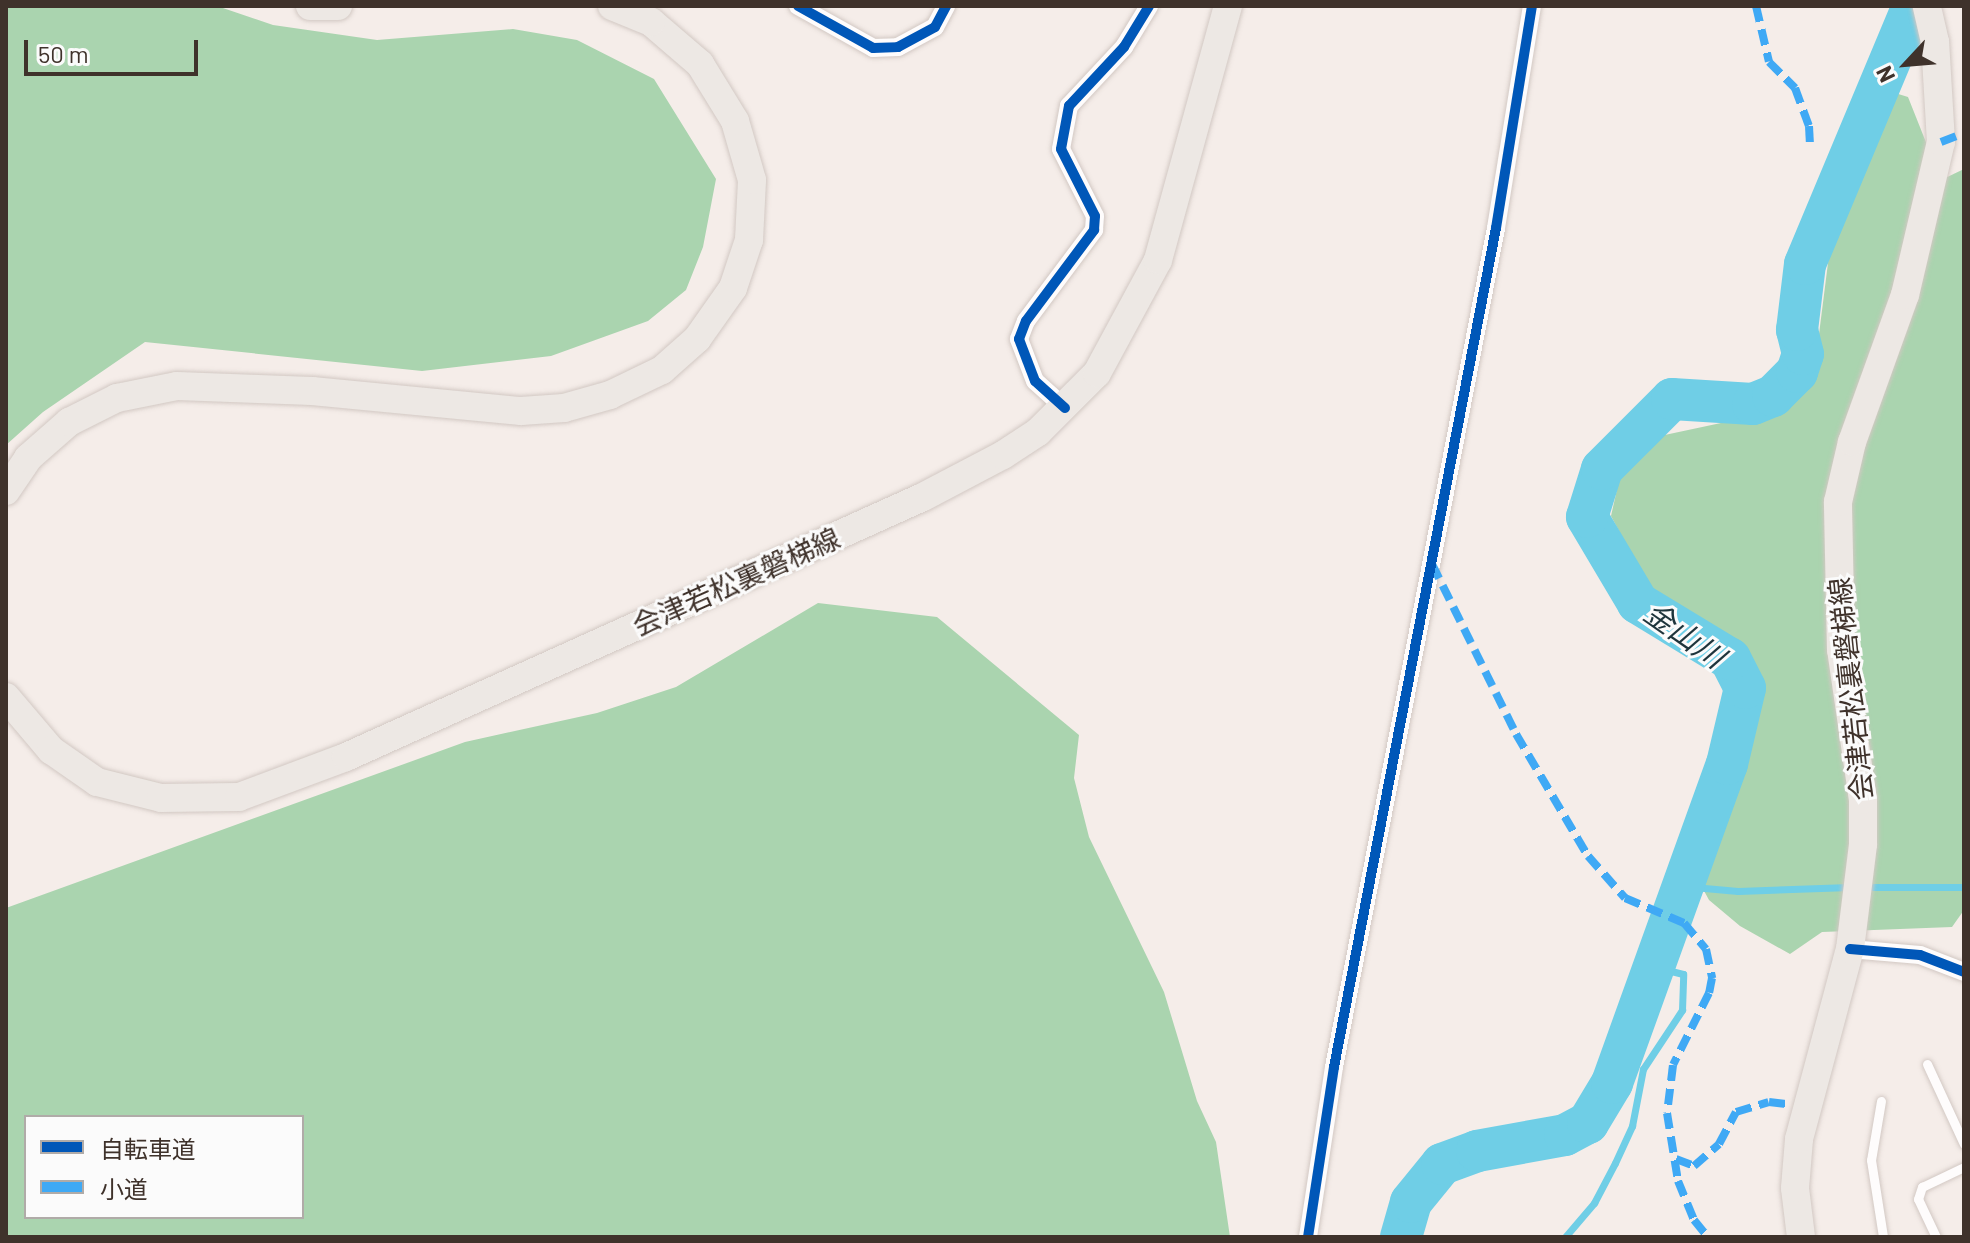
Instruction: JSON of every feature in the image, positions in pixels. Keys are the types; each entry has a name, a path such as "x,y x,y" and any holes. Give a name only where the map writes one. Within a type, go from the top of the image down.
{"main road":[{"path":"310,6 338,6"},
{"path":"6,491 28,458 69,422 117,398 177,386 312,391 521,411 564,408 610,395 662,370 697,339 733,288 749,240 752,180 739,132 720,91 700,64 654,14 612,6"},
{"name":"会津若松裏磐梯線","path":"6,697 51,750 97,782 161,798 239,797 346,757 923,497 1003,455 1065,408 1097,373 1158,260 1228,6"},
{"name":"会津若松裏磐梯線","path":"1801,1237 1795,1188 1799,1139 1850,949 1859,892 1863,800 1841,650 1838,502 1852,442 1927,215 1941,142 1935,42 1927,6"}],"street":[{"path":"798,6 873,48 898,47 935,27 946,6"},
{"path":"1065,408 1035,381 1019,339 1026,321 1094,230 1095,216 1061,149 1069,106 1124,47 1149,6"},
{"path":"1308,1237 1337,1052 1496,228 1532,6"},
{"path":"1850,949 1920,955 1964,972"}],"lane":[{"path":"1927,1064 1964,1144"},
{"path":"1881,1101 1871,1160 1883,1237"},
{"path":"1936,1237 1918,1199 1922,1187 1964,1167"}],"green space":[{"path":"6,6 217,6 273,25 377,40 513,29 577,40 654,79 716,179 703,247 686,290 648,321 551,356 422,371 145,342 43,412 6,445"},
{"path":"1895,93 1908,97 1941,180 1964,169 1964,910 1952,927 1822,932 1790,954 1740,926 1709,900 1697,878 1704,837 1746,734 1740,669 1719,634 1666,612 1652,599 1626,566 1625,542 1611,516 1620,476 1660,436 1735,420 1789,395 1818,342 1847,113 1865,95"},
{"path":"818,603 937,617 1079,735 1074,778 1089,837 1164,992 1197,1101 1216,1142 1230,1237 6,1237 6,908 465,742 597,713 676,687"}],"waterway":[{"name":"金山川","path":"1401,1237 1411,1202 1442,1164 1477,1151 1565,1135 1588,1123 1612,1083 1727,764 1745,688 1730,659 1638,603 1587,517 1602,469 1672,399 1753,404 1773,396 1797,372 1803,354 1797,330 1805,264 1913,6"},
{"path":"1682,886 1738,891 1850,887"},
{"path":"1862,887 1964,887"},
{"path":"1565,1237 1594,1203 1615,1163 1632,1126 1643,1069 1682,1010 1683,974 1651,966"}],"marked path":[{"path":"1756,6 1769,62 1795,88 1809,126 1810,148"},
{"path":"1941,142 1964,133"},
{"path":"1432,564 1516,734 1588,856 1625,898 1684,923 1706,949 1712,978 1709,993 1673,1065 1667,1113 1678,1181 1694,1220 1708,1237"},
{"path":"1676,1159 1694,1166 1719,1144 1736,1112 1769,1102 1786,1104"}],"cycle path":[{"path":"798,6 873,48 898,47 935,27 946,6"},
{"path":"1065,408 1035,381 1019,339 1026,321 1094,230 1095,216 1061,149 1069,106 1124,47 1149,6"},
{"path":"1308,1237 1334,1067 1496,228 1532,6"},
{"path":"1850,949 1920,955 1964,972"}]}
